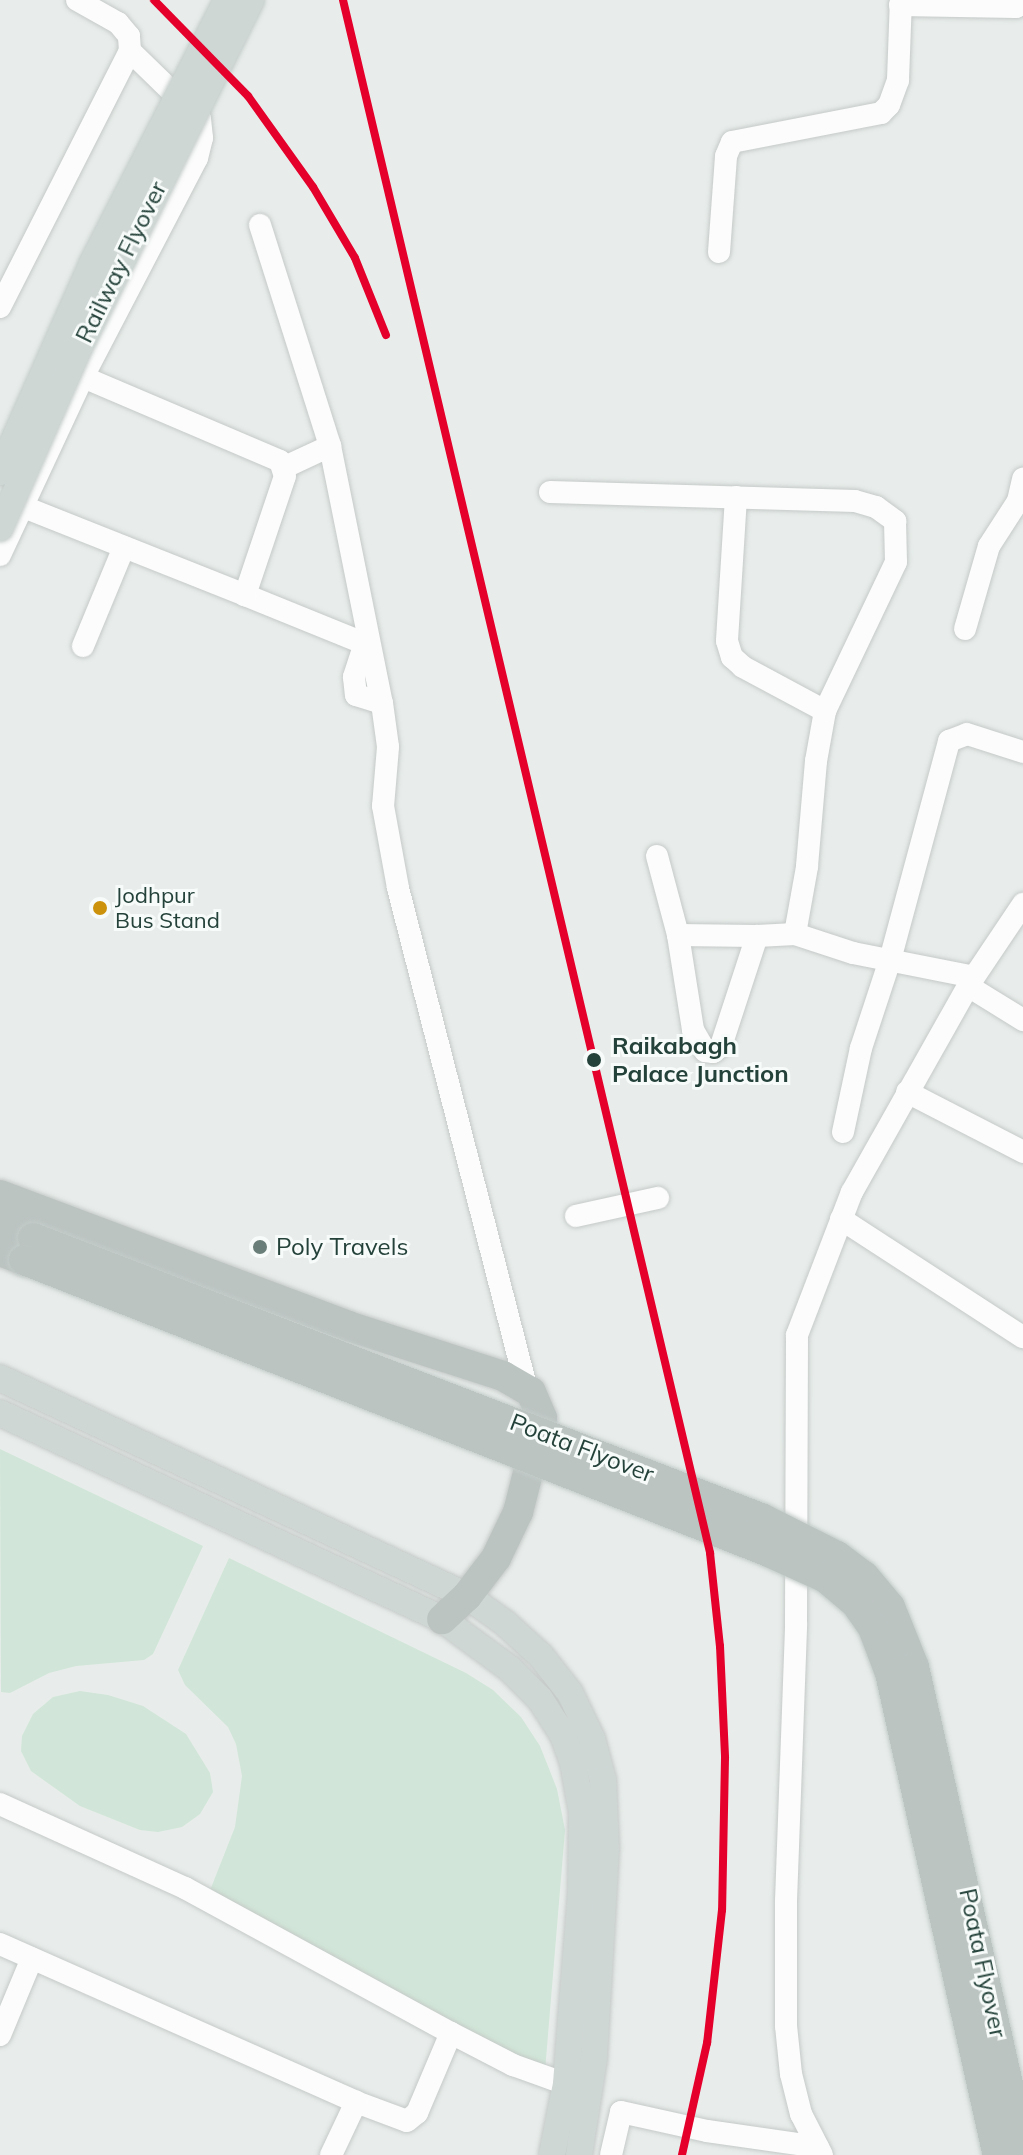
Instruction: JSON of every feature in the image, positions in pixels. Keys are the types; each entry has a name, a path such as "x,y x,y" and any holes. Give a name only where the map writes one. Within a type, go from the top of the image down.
{"highway":[{"path":"0,1195 348,1326 526,1386 536,1398 542,1418 527,1484 507,1537 467,1596 442,1619"},
{"name":"Poata Flyover","path":"0,1226 19,1250 769,1552 826,1578 855,1602 873,1628 890,1673 998,2155"},
{"name":"Poata Flyover","path":"19,1250 761,1518 837,1556 864,1576 890,1607 914,1667 974,1917 1023,2148"}],"main road":[{"name":"Railway Flyover","path":"0,472 92,264 227,0"},
{"name":"Railway Flyover","path":"0,528 85,334 251,0"},
{"path":"0,1378 467,1596 505,1623 541,1656 570,1693 592,1739 603,1780 606,1848 604,1932 594,2058 579,2153"},
{"path":"0,1413 442,1619 510,1669 540,1699 563,1735 573,1763 582,1812 581,1893 566,2084 552,2155"},
{"path":"203,1510 217,1480"}],"street":[{"path":"0,307 130,51 129,36 118,23 77,0"},
{"path":"719,252 726,156 732,142 881,113 889,105 898,80 900,3 1016,7 1023,3"},
{"path":"0,555 83,377 197,158 202,138 200,119 130,51"},
{"path":"260,225 330,446 382,703 388,747 383,806 398,888 526,1386"},
{"path":"83,377 280,461 285,467 283,485 245,595"},
{"path":"285,467 330,446"},
{"path":"965,629 989,546 1018,501 1023,479"},
{"path":"550,492 855,501 876,507 895,521 896,562 825,711 816,761 807,867 795,934"},
{"path":"736,497 727,641 732,657 743,667 825,711"},
{"path":"24,507 361,642 363,652 354,677 356,695 382,703"},
{"path":"83,646 124,547"},
{"path":"843,1132 861,1048 890,960 949,741 967,734 1023,752"},
{"path":"657,856 678,935 693,1030 705,1051 713,1052 721,1046 757,936"},
{"path":"820,2151 801,2114 791,2074 786,2026 786,1901 796,1623 797,1335 841,1219 907,1092 971,982 1023,904"},
{"path":"678,935 795,934 853,953 971,982 1023,1020"},
{"path":"907,1092 1023,1152"},
{"path":"576,1216 658,1198"},
{"path":"841,1219 1023,1337"},
{"path":"0,1804 185,1888 513,2065 566,2084"},
{"path":"0,1944 356,2102 407,2121 413,2118 451,2033"},
{"path":"0,2035 32,1958"},
{"path":"331,2155 356,2102"},
{"path":"579,2153 610,2155 621,2112 820,2151"}],"green space":[{"path":"0,1449 203,1546 153,1654 144,1660 76,1666 49,1673 10,1693 1,1692"},
{"path":"229,1558 466,1673 493,1690 521,1717 540,1746 557,1789 565,1830 545,2071 209,1893 235,1827 242,1776 236,1744 228,1727 185,1685 178,1670"},
{"path":"80,1691 108,1695 143,1706 186,1734 210,1773 213,1792 200,1814 182,1827 158,1832 140,1830 80,1806 31,1771 21,1751 22,1736 33,1714 53,1697"}],"transit line":[{"path":"154,0 248,96 313,187 355,258 386,335"},
{"path":"343,0 710,1553 720,1646 725,1758 722,1910 707,2043 682,2155"}],"place":[{"name":"Jodhpur Bus Stand","path":"100,908"},
{"name":"Raikabagh Palace Junction","path":"594,1060"},
{"name":"Poly Travels","path":"260,1247"}]}
